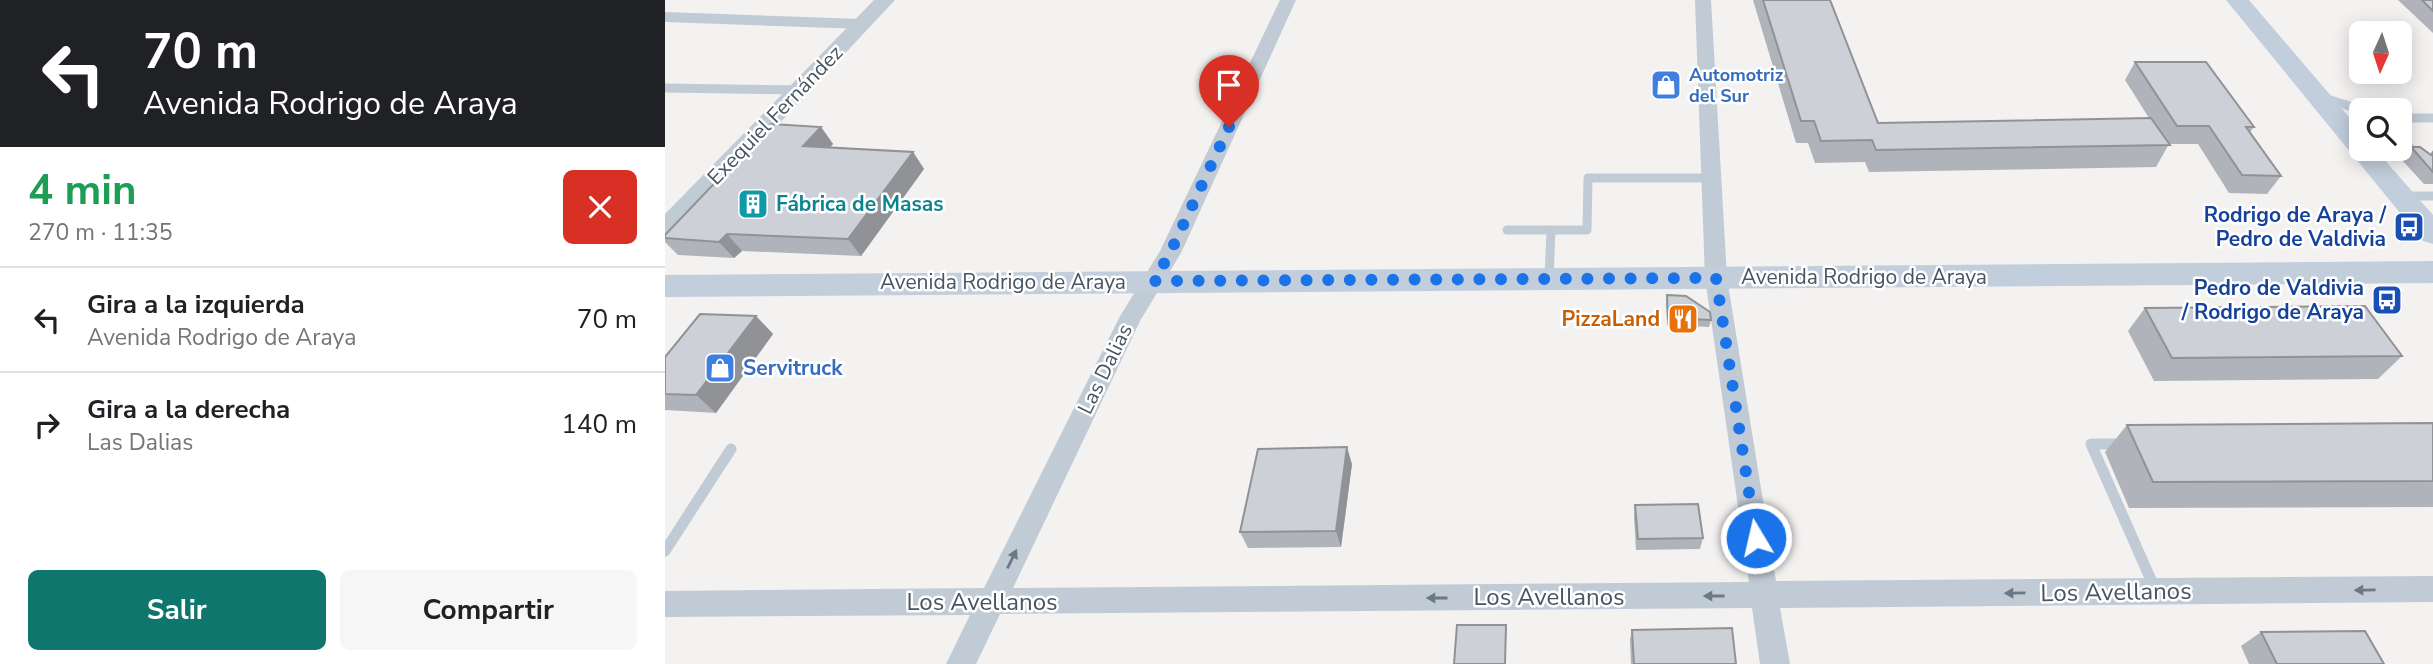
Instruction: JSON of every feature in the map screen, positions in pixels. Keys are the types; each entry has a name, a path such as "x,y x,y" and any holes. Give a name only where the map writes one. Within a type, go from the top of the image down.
{"main road":[{"path":"2237,0 2349,132"},
{"path":"2373,161 2433,234"},
{"name":"Avenida Rodrigo de Araya","path":"665,286 2433,272"}],"street":[{"name":"Exequiel Fernández","path":"665,230 885,0"},
{"name":"Las Dalias","path":"961,664 1130,318 1170,253 1288,0"},
{"path":"1703,0 1716,278 1775,664"},
{"path":"665,16 862,24"},
{"name":"Los Avellanos","path":"665,604 2433,589"}],"lane":[{"path":"665,88 798,90"},
{"path":"2317,95 2349,106"},
{"path":"2412,118 2433,118"},
{"path":"2412,151 2420,159"},
{"path":"1507,230 1587,230 1588,178 1711,178"},
{"path":"2402,197 2433,196"},
{"path":"1549,279 1551,230"},
{"path":"2132,444 2091,444 2156,592"},
{"path":"665,551 731,449"}],"building":[{"path":"1763,0 1830,0 1878,123 2151,118 2170,145 1876,150 1872,140 1821,141 1814,121 1801,121"},
{"path":"2422,0 2433,0 2433,11"},
{"path":"2135,62 2206,62 2254,127 2246,127 2281,176 2242,175 2209,126 2177,126"},
{"path":"771,124 821,127 803,146 913,152 848,239 727,234 719,242 665,238 665,235"},
{"path":"2412,147 2420,147 2431,155 2433,152 2433,172"},
{"path":"1667,295 1686,296 1710,312 1711,320 1668,318"},
{"path":"2365,306 2402,356 2172,358 2145,308"},
{"path":"700,314 756,316 696,395 665,394 665,357"},
{"path":"2433,423 2433,481 2153,482 2127,425"},
{"path":"1347,447 1336,531 1240,532 1258,449"},
{"path":"1698,504 1703,538 1638,539 1635,505"},
{"path":"1457,625 1506,625 1505,664 1454,664"},
{"path":"1732,628 1736,664 1634,664 1632,630"},
{"path":"2365,631 2384,664 2277,664 2261,632"}],"place":[{"name":"Automotriz del Sur","path":"1666,85"},
{"name":"Fábrica de Masas","path":"753,204"},
{"name":"Rodrigo de Araya / Pedro de Valdivia","path":"2409,227"},
{"name":"Pedro de Valdivia / Rodrigo de Araya","path":"2387,300"},
{"name":"PizzaLand","path":"1683,319"},
{"name":"Servitruck","path":"720,368"}],"route":[{"path":"1229,127 1170,253 1154,281 1716,278 1756,538"}]}
